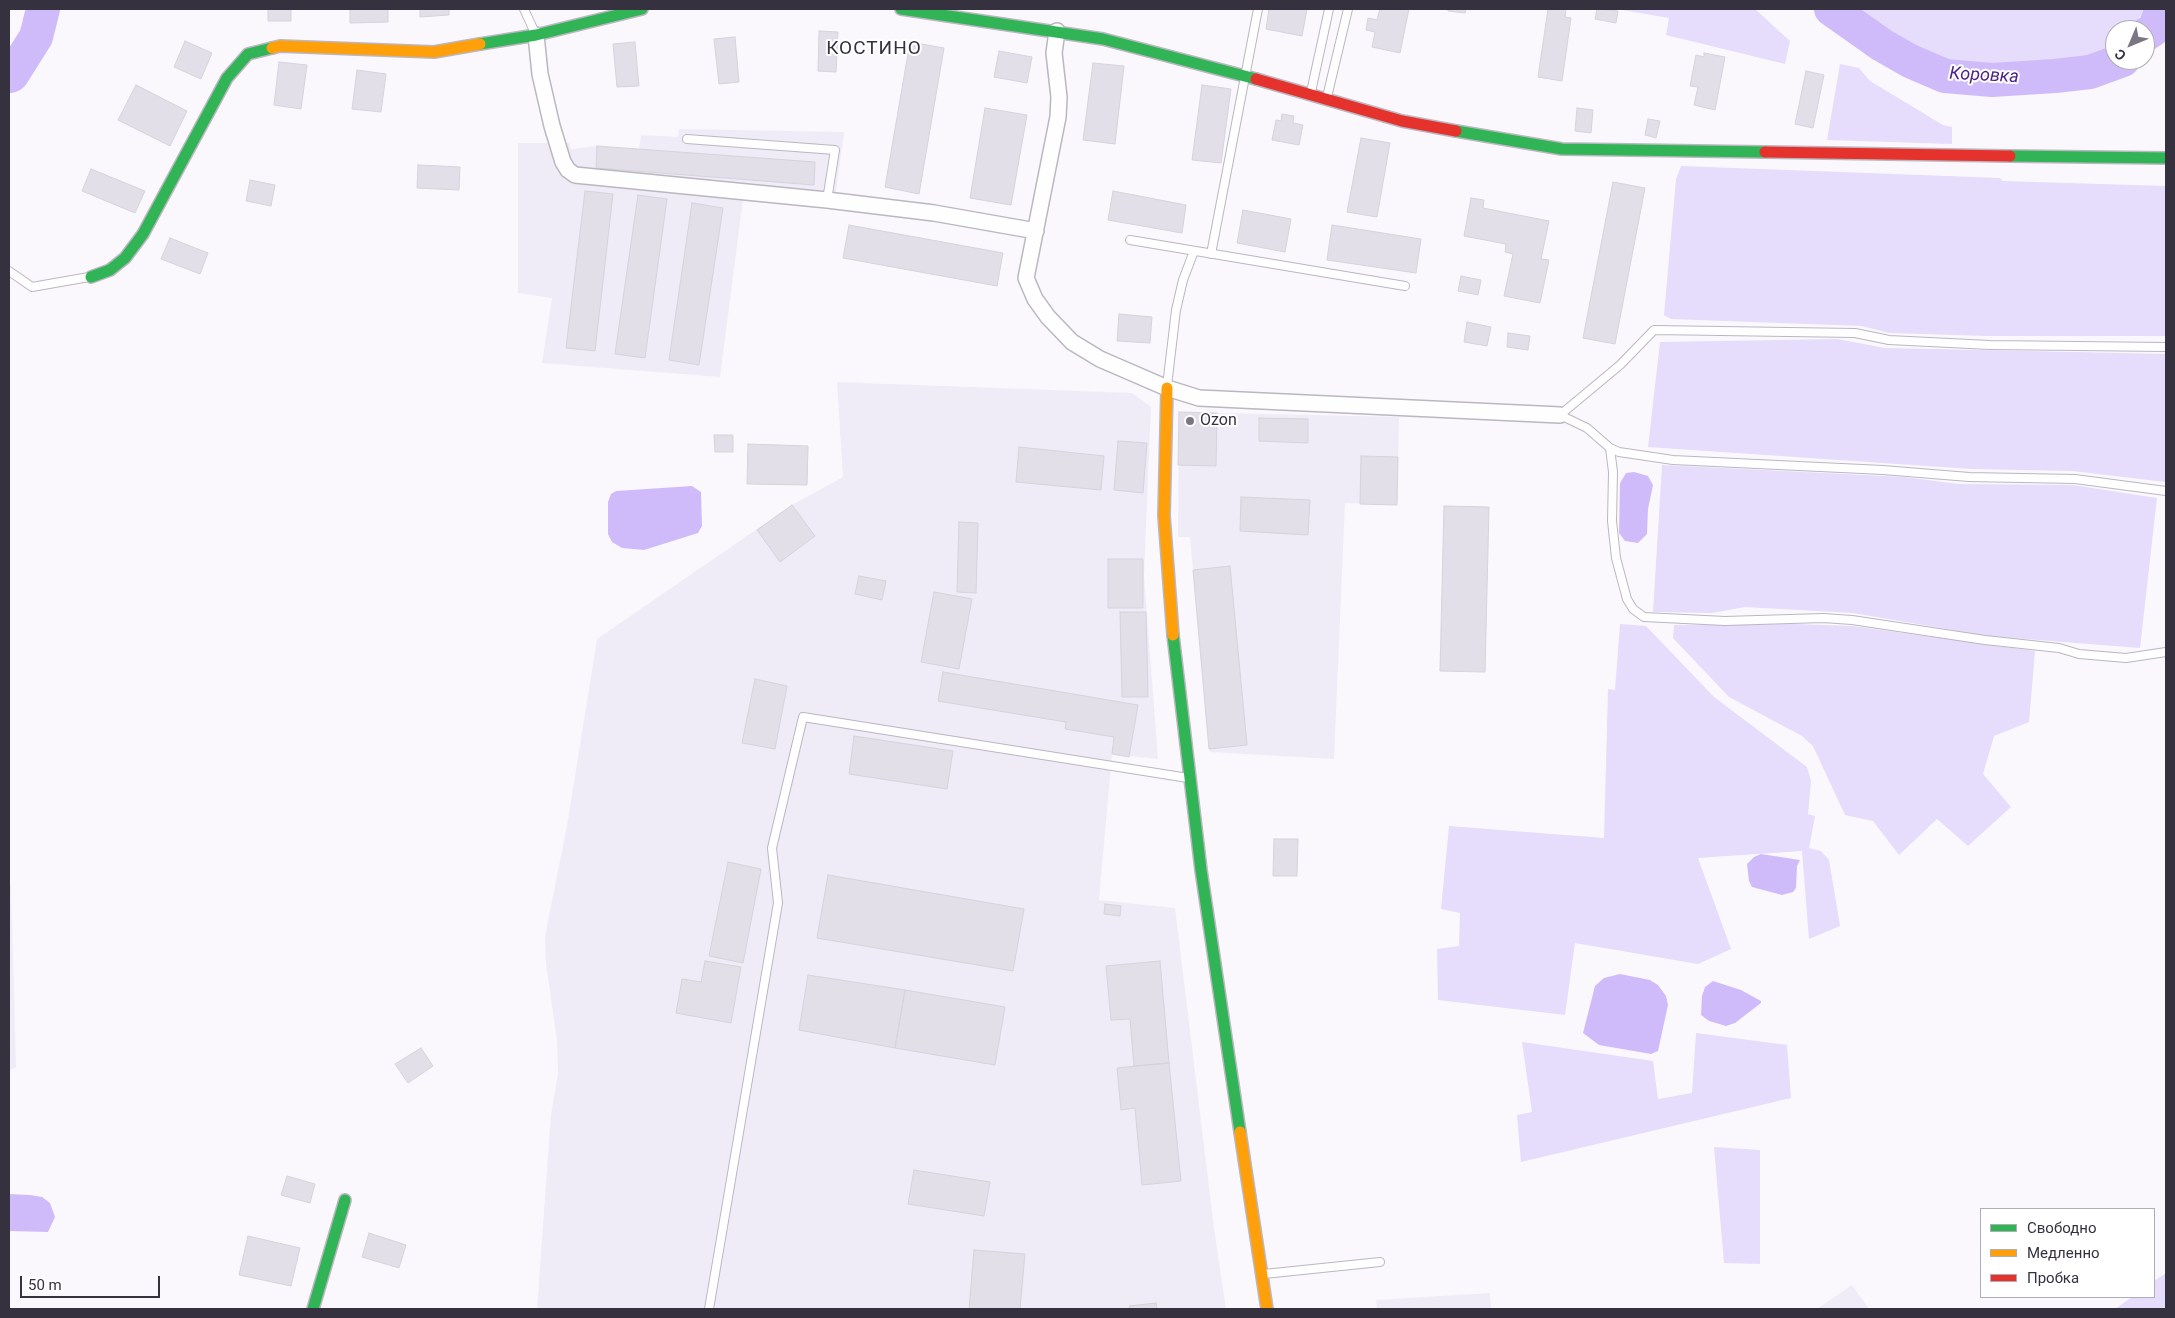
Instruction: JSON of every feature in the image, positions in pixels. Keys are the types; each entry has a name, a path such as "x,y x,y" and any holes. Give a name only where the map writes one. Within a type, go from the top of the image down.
{"street":[{"path":"91,277 110,270 125,258 143,234 227,78 248,54 280,46 434,52 536,35 642,9"},
{"path":"901,9 1103,39 1427,127 1482,138 1562,149 2166,158"},
{"path":"1057,31 1054,53 1059,97 1058,117 1026,278 1035,299 1048,317 1066,337 1085,352 1167,388 1199,398 1560,415"},
{"path":"536,35 540,74 552,126 562,162 575,176 827,200 934,213 1036,231"},
{"path":"1167,388 1164,482 1165,560 1201,870 1267,1309"},
{"path":"313,1309 345,1200"}],"lane":[{"path":"524,9 536,35"},
{"path":"1211,254 1258,9"},
{"path":"1310,94 1329,9"},
{"path":"1327,99 1348,9"},
{"path":"687,139 835,150 827,200"},
{"path":"1130,240 1405,286"},
{"path":"1167,388 1176,310 1183,280 1194,251"},
{"path":"9,271 32,287 91,277"},
{"path":"2166,347 1981,344 1888,340 1855,333 1654,330 1620,365 1560,415 1587,428 1610,448 1619,452 1673,460 1884,470 1969,477 2075,479 2166,491"},
{"path":"1610,448 1613,472 1612,521 1616,558 1627,599 1633,609 1644,617 1725,621 1823,618 1852,620 1985,640 2059,648 2079,654 2126,658 2166,652"},
{"path":"709,1309 778,903 772,848 803,717 1190,778"},
{"path":"1262,1274 1380,1262"}],"shaded area":[{"path":"1617,9 1755,9 1790,41 1785,64 1666,35 1669,18"},
{"path":"1846,9 2144,9 2138,20 2105,20 2105,56 1970,66 1924,59 1889,42"},
{"path":"1840,64 1859,68 1870,81 1943,125 1952,127 1952,144 1827,140"},
{"path":"679,129 844,132 834,207 743,199 720,377 542,363 552,298 518,293 518,143 569,143 571,149 597,146 639,149 641,135 678,137"},
{"path":"1681,166 2000,178 2003,181 2166,186 2166,336 1987,336 1889,333 1862,326 1671,319 1664,315 1676,179"},
{"path":"1837,339 1885,348 2166,354 2166,482 2072,471 1971,469 1648,447 1660,342"},
{"path":"837,382 1132,393 1151,407 1144,576 1158,759 1112,754 1099,900 1175,908 1214,1228 1226,1309 537,1309 551,1115 558,1073 557,1040 546,964 545,936 567,826 597,639 792,505 843,477"},
{"path":"1179,412 1399,417 1397,505 1345,503 1334,759 1210,752 1190,537 1178,537"},
{"path":"1662,465 1904,477 1958,484 2073,485 2157,498 2140,648 1987,636 1853,613 1745,607 1712,613 1653,612"},
{"path":"1634,472 1648,476 1653,485 1648,509 1647,534 1638,543 1625,541 1619,533 1620,483 1626,473"},
{"path":"692,486 701,492 702,526 698,533 644,550 622,548 612,542 608,534 608,502 611,494 616,491"},
{"path":"1620,624 1646,626 1714,697 1807,767 1811,781 1808,814 1815,816 1809,848 1821,851 1829,860 1840,926 1809,939 1802,851 1698,858 1731,949 1698,964 1575,943 1565,1015 1438,1000 1437,949 1459,946 1460,913 1441,909 1449,826 1604,838 1608,689 1615,690"},
{"path":"1795,624 1852,626 2035,651 2029,722 1994,736 1983,774 2011,807 1968,846 1937,819 1899,855 1873,821 1845,815 1813,746 1802,736 1729,697 1673,638 1674,625"},
{"path":"1761,854 1800,860 1797,866 1796,888 1793,892 1782,895 1752,887 1749,881 1747,864 1754,857"},
{"path":"9,886 11,886 16,1067 9,1071"},
{"path":"1620,974 1650,980 1658,985 1666,996 1668,1005 1658,1051 1651,1054 1599,1045 1583,1033 1595,986 1604,978"},
{"path":"1713,981 1741,990 1761,1001 1761,1003 1735,1023 1726,1026 1709,1021 1701,1015 1702,996 1705,987"},
{"path":"1696,1033 1787,1045 1791,1098 1521,1162 1517,1115 1532,1112 1522,1042 1653,1061 1658,1099 1692,1093"},
{"path":"1714,1147 1760,1150 1760,1264 1724,1263"},
{"path":"9,1194 42,1197 50,1203 55,1217 48,1232 9,1231"},
{"path":"2166,1273 2166,1309 2115,1309 2131,1298 2155,1298 2155,1280"},
{"path":"1852,1285 1869,1309 1817,1309"},
{"path":"1490,1293 1491,1309 1377,1309 1376,1300"}],"building":[{"path":"268,9 291,9 291,21 268,21"},
{"path":"350,9 388,9 388,22 350,23"},
{"path":"420,9 449,9 449,15 420,17"},
{"path":"1269,9 1307,9 1302,36 1266,29"},
{"path":"1380,9 1409,9 1400,53 1372,47 1375,32 1366,30 1368,18 1377,20"},
{"path":"1448,9 1466,9 1465,13 1448,11"},
{"path":"1548,9 1566,9 1565,17 1571,18 1562,81 1538,77"},
{"path":"1597,9 1618,11 1616,23 1595,19"},
{"path":"819,31 838,32 836,72 818,71"},
{"path":"735,37 739,82 719,84 714,39"},
{"path":"185,41 212,53 201,79 174,67"},
{"path":"635,42 639,86 617,87 613,44"},
{"path":"910,42 944,48 919,194 885,187"},
{"path":"999,51 1032,57 1027,83 994,77"},
{"path":"1704,53 1725,57 1715,110 1694,105 1698,87 1690,86 1696,55 1704,57"},
{"path":"279,62 307,65 301,109 274,105"},
{"path":"1093,63 1124,66 1115,144 1083,140"},
{"path":"357,70 386,74 381,112 352,109"},
{"path":"1806,71 1824,75 1813,128 1795,124"},
{"path":"136,85 187,111 170,146 118,120"},
{"path":"1202,85 1231,89 1221,163 1192,160"},
{"path":"985,108 1027,115 1011,205 970,198"},
{"path":"1577,108 1593,110 1591,133 1575,131"},
{"path":"1282,114 1294,116 1293,123 1303,125 1299,145 1272,140 1276,120 1281,121"},
{"path":"1648,119 1660,121 1656,138 1645,135"},
{"path":"1361,138 1390,143 1377,217 1347,212"},
{"path":"597,146 815,162 814,185 596,168"},
{"path":"418,165 460,167 459,190 417,188"},
{"path":"91,169 145,191 135,213 82,191"},
{"path":"250,180 275,185 271,206 246,201"},
{"path":"1613,182 1645,188 1615,344 1583,338"},
{"path":"585,191 613,194 595,351 566,348"},
{"path":"1113,191 1186,205 1182,233 1108,220"},
{"path":"638,195 667,199 645,358 615,354"},
{"path":"1471,198 1484,200 1483,208 1549,221 1541,259 1549,260 1540,303 1504,296 1513,254 1505,252 1506,244 1464,236"},
{"path":"692,203 723,208 699,365 669,360"},
{"path":"1243,210 1291,219 1285,252 1237,243"},
{"path":"849,225 1003,253 997,286 843,258"},
{"path":"1332,225 1421,239 1416,273 1327,260"},
{"path":"170,238 208,253 200,274 161,259"},
{"path":"1461,276 1481,280 1478,295 1458,291"},
{"path":"1119,314 1152,317 1150,343 1117,341"},
{"path":"1467,322 1491,327 1487,346 1464,342"},
{"path":"1508,333 1530,336 1528,350 1507,347"},
{"path":"1179,412 1217,413 1216,466 1178,465"},
{"path":"1259,418 1308,419 1308,443 1259,441"},
{"path":"714,435 733,435 733,452 715,452"},
{"path":"1118,441 1147,443 1143,493 1114,490"},
{"path":"748,444 808,446 807,485 747,484"},
{"path":"1019,447 1104,456 1101,490 1016,482"},
{"path":"1361,456 1398,457 1397,505 1360,504"},
{"path":"1241,497 1310,500 1308,535 1240,531"},
{"path":"792,505 815,536 780,562 757,530"},
{"path":"1444,506 1489,507 1485,672 1440,671"},
{"path":"959,522 978,523 976,593 957,592"},
{"path":"1108,559 1143,559 1143,608 1108,608"},
{"path":"1230,566 1247,745 1209,749 1193,570"},
{"path":"859,576 886,581 882,600 855,594"},
{"path":"934,592 972,599 959,669 921,662"},
{"path":"1120,612 1146,612 1148,697 1122,697"},
{"path":"943,672 1138,705 1129,757 1112,754 1114,737 1065,729 1066,722 938,701"},
{"path":"755,679 787,686 775,749 742,743"},
{"path":"854,736 953,751 947,789 849,774"},
{"path":"1274,839 1298,839 1297,876 1273,876"},
{"path":"728,862 761,869 743,963 709,956"},
{"path":"828,875 1024,909 1013,971 817,938"},
{"path":"1105,904 1121,906 1120,916 1104,914"},
{"path":"705,961 741,967 731,1023 676,1013 682,979 701,982"},
{"path":"1160,961 1169,1063 1134,1066 1130,1019 1111,1020 1106,966"},
{"path":"808,975 905,990 895,1048 799,1030"},
{"path":"905,990 1005,1007 995,1065 895,1048"},
{"path":"421,1048 433,1066 408,1083 395,1064"},
{"path":"1169,1063 1181,1181 1142,1185 1135,1108 1121,1110 1117,1068"},
{"path":"914,1170 990,1182 984,1216 908,1204"},
{"path":"287,1176 315,1184 310,1203 281,1195"},
{"path":"369,1233 406,1245 399,1268 362,1257"},
{"path":"248,1236 300,1248 291,1286 239,1275"},
{"path":"974,1250 1025,1254 1020,1309 969,1309"},
{"path":"1156,1303 1157,1309 1130,1309 1129,1306"}],"waterway":[{"name":"Коровка","path":"9,76 12,75 36,37 43,9"},
{"name":"Коровка","path":"1831,9 1882,45 1910,61 1945,76 1992,80 2090,72 2105,67"},
{"name":"Коровка","path":"2155,26 2162,9"}],"traffic: fast":[{"path":"480,44 536,35 642,9"},
{"path":"901,9 1103,39 1256,79"},
{"path":"91,277 110,270 125,258 143,234 227,78 248,54 272,48"},
{"path":"1456,131 1562,149 1765,152"},
{"path":"2010,156 2166,158"},
{"path":"1173,635 1201,870 1240,1132"},
{"path":"313,1309 345,1200"}],"traffic: slow":[{"path":"272,48 280,46 434,52 480,44"},
{"path":"1167,388 1164,516 1173,635"},
{"path":"1240,1132 1267,1309"}],"traffic: jam":[{"path":"1256,79 1402,121 1456,131"},
{"path":"1765,152 2010,156"}],"place":[{"name":"Ozon","path":"1190,421"}],"district":[{"name":"КОСТИНО","path":"874,49"}]}
